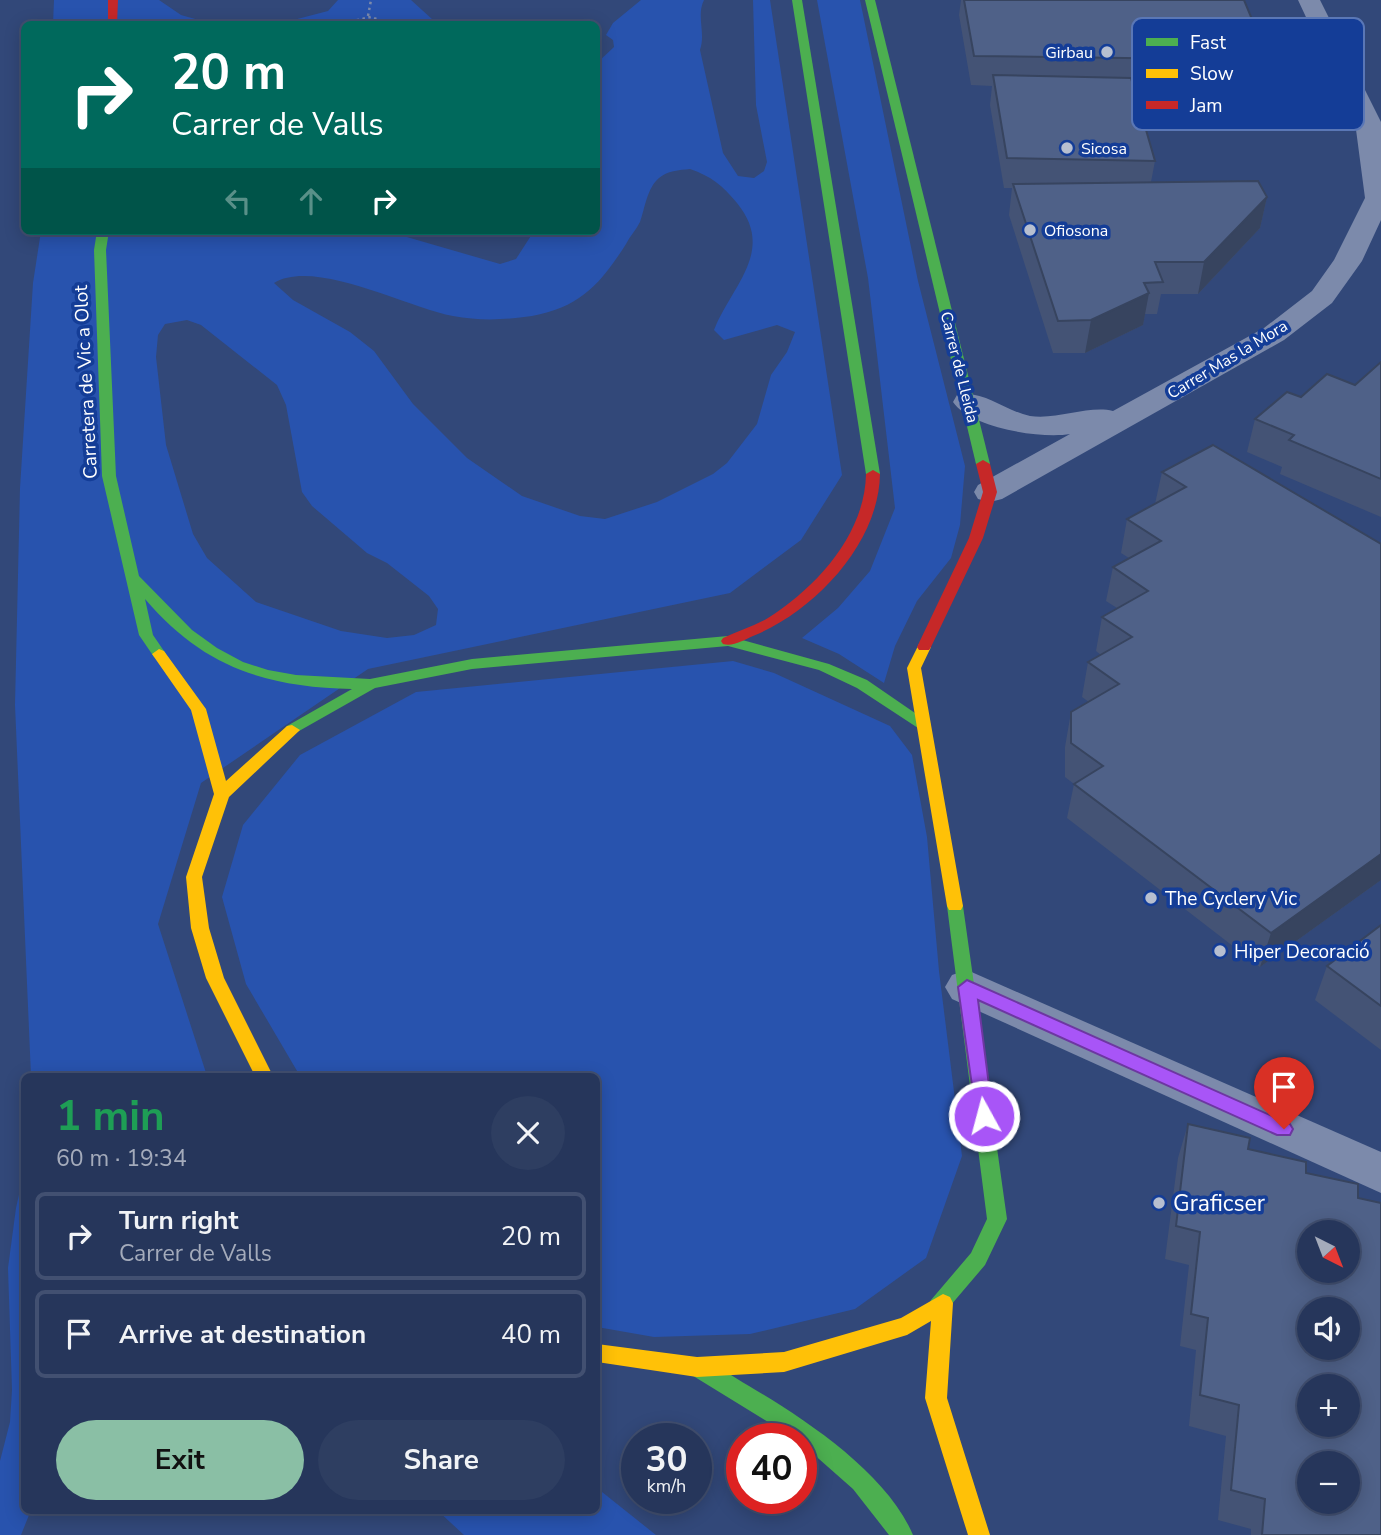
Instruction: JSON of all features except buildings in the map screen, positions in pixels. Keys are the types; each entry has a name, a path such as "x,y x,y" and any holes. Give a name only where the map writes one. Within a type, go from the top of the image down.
{"street":[{"path":"113,0 113,21"},
{"path":"729,642 774,620 836,568 864,523 874,482 797,0"},
{"name":"Carrer de Lleida","path":"870,0 990,492"},
{"name":"Carrer Mas la Mora","path":"1309,0 1318,18"},
{"name":"Carrer Mas la Mora","path":"990,492 1274,334 1322,297 1348,261 1378,198 1368,122 1364,114"},
{"name":"Carretera de Vic a Olot","path":"102,235 100,250 109,476 129,572 146,635 198,709 222,794"},
{"name":"Carrer Mas la Mora","path":"968,402 1004,420 1038,428 1076,425 1137,411"},
{"path":"600,1353 697,1367 784,1362 907,1326 943,1303 978,1259 997,1219 939,796 914,668 971,550 990,492"},
{"name":"Carretera de Vic a Olot","path":"129,572 160,610 187,636 231,664 326,685 371,684"},
{"path":"262,1073 215,978 200,928 194,877 222,794 291,730 371,684 472,664 729,642 824,667 862,684 923,723"},
{"path":"967,987 1381,1173"},
{"path":"943,1303 936,1398 979,1535"},
{"path":"697,1367 777,1412 849,1469 894,1520 902,1535"}],"path":[{"path":"368,16 371,0"},
{"path":"350,21 368,16 386,21"}],"shaded area":[{"path":"54,0 159,0 181,15 202,21 53,21"},
{"path":"338,0 411,0 433,20 290,21 328,11"},
{"path":"641,0 704,0 700,50 723,153 738,176 754,178 764,171 767,162 756,105 753,0 770,0 842,475 801,540 730,593 368,669 201,783 158,924 206,1073 31,1073 15,705 20,488 33,283 40,235 400,235 500,264 516,259 531,235 600,235 600,60 614,47 613,40 606,35 613,23","holes":["690,169 710,178 732,197 748,220 752,237 752,252 747,268 714,330 724,340 777,325 795,332 787,352 771,375 757,424 727,463 713,474 657,502 605,519 580,516 522,496 467,458 413,404 374,351 350,332 293,300 274,283 291,277 312,276 336,280 433,311 473,319 512,318 549,312 577,300 608,270 640,222 649,193 659,178 677,170","187,320 201,325 277,385 286,405 302,492 312,506 367,553 387,563 429,596 438,609 436,625 414,635 387,638 341,631 256,602 207,558 193,534 166,445 156,357 158,335 165,324"]},
{"path":"817,0 860,0 918,281 965,466 960,525 951,558 917,601 895,646 884,683 839,654 802,638 838,608 870,571 895,508 868,278"},
{"path":"733,661 774,673 890,726 912,755 927,837 939,971 962,1156 926,1258 855,1309 750,1334 654,1337 600,1328 600,1073 298,1073 246,984 222,897 243,825 300,755 416,692"},
{"path":"21,1186 21,1514 29,1514 21,1535 0,1535 0,1461 10,1422 12,1390 8,1268"},
{"path":"600,1490 621,1507 621,1514 630,1514 656,1535 464,1535 441,1514 600,1514"}],"traffic: fast":[{"path":"797,0 873,474"},
{"path":"870,0 983,464"},
{"path":"102,235 100,250 109,476 146,635 159,654"},
{"path":"136,580 186,633 211,652 238,665 296,680 369,684"},
{"path":"292,730 371,684 472,664 728,641 824,667 862,684 923,724"},
{"path":"938,1306 978,1259 997,1219 955,906"},
{"path":"697,1367 783,1419 837,1459 883,1507 902,1535"}],"traffic: slow":[{"path":"924,647 914,668 955,906"},
{"path":"159,654 198,709 222,794"},
{"path":"262,1073 215,978 200,928 194,877 222,794 292,730"},
{"path":"943,1303 936,1398 979,1535"},
{"path":"600,1353 697,1367 784,1362 907,1326 938,1306"}],"traffic: jam":[{"path":"113,0 113,21"},
{"path":"924,647 976,538 990,492 983,464"},
{"path":"728,641 773,621 807,595 825,577 856,536 867,515 873,494 873,474"}],"place":[{"name":"Girbau","path":"1107,52"},
{"name":"Sicosa","path":"1067,148"},
{"name":"Ofiosona","path":"1030,230"},
{"name":"The Cyclery Vic","path":"1151,898"},
{"name":"Hiper Decoració","path":"1220,951"},
{"name":"Graficser","path":"1159,1203"}],"route":[{"path":"984,1116 967,987 1284,1129"}]}
